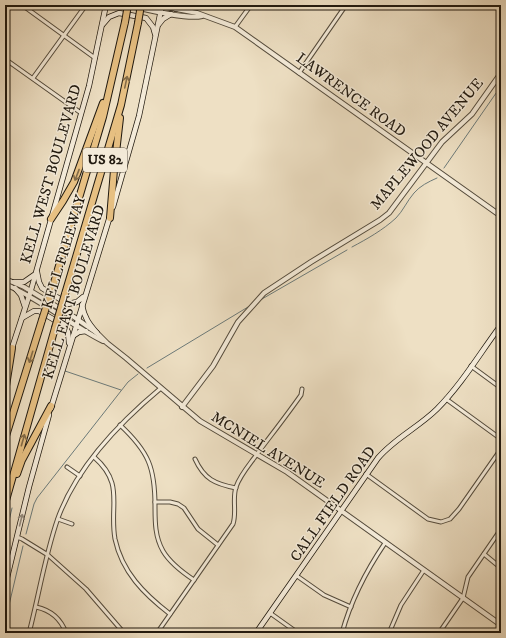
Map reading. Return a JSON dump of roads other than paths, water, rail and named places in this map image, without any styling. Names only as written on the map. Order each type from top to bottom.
[{"type":"highway","name":"KELL FREEWAY","points":[[5,439],[53,286],[103,117],[125,22],[127,5]]},
{"type":"highway","name":"KELL FREEWAY","points":[[5,506],[55,328],[121,105],[141,5]]},
{"type":"highway","points":[[51,219],[64,201],[74,182],[110,86]]},
{"type":"highway","points":[[110,218],[121,105]]},
{"type":"highway","points":[[5,392],[12,348]]},
{"type":"highway","points":[[5,506],[22,460],[51,406]]},
{"type":"main road","points":[[100,5],[104,14]]},
{"type":"main road","name":"KELL WEST BOULEVARD","points":[[5,370],[30,293],[89,86],[106,5]]},
{"type":"main road","name":"KELL EAST BOULEVARD","points":[[5,586],[51,406],[110,218],[139,116],[161,12],[160,5]]},
{"type":"main road","points":[[170,5],[176,9]]},
{"type":"main road","points":[[102,25],[109,17],[119,13],[146,18],[151,22],[156,35]]},
{"type":"main road","points":[[158,25],[163,19],[171,14]]},
{"type":"main road","points":[[36,272],[42,288],[68,304],[77,302],[85,295]]},
{"type":"main road","points":[[14,282],[24,282],[29,280],[36,272]]},
{"type":"main road","points":[[15,288],[24,301],[25,308]]},
{"type":"main road","points":[[82,305],[88,323],[97,333]]},
{"type":"main road","points":[[22,319],[34,311],[39,311],[61,323],[65,326],[68,332],[69,346]]},
{"type":"main road","name":"CALL FIELD ROAD","points":[[256,633],[297,576],[366,474],[394,441],[425,420],[446,400],[471,366],[499,333],[501,326]]},
{"type":"main road","points":[[71,339],[76,333],[86,331]]},
{"type":"street","points":[[5,9],[8,5]]},
{"type":"street","points":[[22,5],[95,58]]},
{"type":"street","points":[[33,78],[86,5]]},
{"type":"street","name":"LAWRENCE ROAD","points":[[127,5],[196,18],[202,16]]},
{"type":"street","name":"LAWRENCE ROAD","points":[[160,5],[197,13],[235,27],[501,216]]},
{"type":"street","points":[[235,27],[251,5]]},
{"type":"street","points":[[299,73],[346,5]]},
{"type":"street","points":[[5,59],[81,113]]},
{"type":"street","name":"MAPLEWOOD AVENUE","points":[[182,407],[213,366],[238,322],[264,294],[389,213],[425,163],[442,142],[472,114],[501,73]]},
{"type":"street","name":"MCNIEL AVENUE","points":[[5,278],[14,282],[76,325],[107,343]]},
{"type":"street","name":"MCNIEL AVENUE","points":[[5,284],[55,304],[78,319],[97,333],[182,407],[206,425],[287,472],[501,626]]},
{"type":"street","points":[[471,366],[501,388]]},
{"type":"street","points":[[29,633],[58,519],[69,494],[94,457],[120,425],[161,388]]},
{"type":"street","points":[[156,633],[234,521],[236,488],[240,479],[301,395],[302,389]]},
{"type":"street","points":[[446,400],[501,439]]},
{"type":"street","points":[[120,425],[138,444],[145,454],[153,475],[155,526],[157,537],[163,550],[170,561],[194,580]]},
{"type":"street","points":[[366,474],[428,519],[441,522],[450,519],[459,510],[501,449]]},
{"type":"street","points":[[94,457],[107,470],[114,489],[114,529],[120,556],[136,583],[151,600],[170,614]]},
{"type":"street","points":[[195,458],[199,469],[208,478],[223,485],[236,488]]},
{"type":"street","points":[[67,467],[80,476]]},
{"type":"street","points":[[155,502],[170,502],[178,504],[188,512],[198,529],[218,545]]},
{"type":"street","points":[[58,519],[72,524]]},
{"type":"street","points":[[439,633],[463,598],[468,577],[501,529]]},
{"type":"street","points":[[17,537],[48,555],[86,589],[124,633]]},
{"type":"street","points":[[342,633],[359,585],[385,543]]},
{"type":"street","points":[[484,554],[501,568]]},
{"type":"street","points":[[389,633],[401,605],[424,570]]},
{"type":"street","points":[[297,576],[328,598],[351,607]]},
{"type":"street","points":[[36,607],[49,612],[58,619],[66,633]]},
{"type":"street","points":[[270,613],[298,633]]},
{"type":"street","points":[[496,633],[501,626]]},
{"type":"waterway","points":[[444,168],[501,86]]},
{"type":"waterway","points":[[352,247],[375,234],[391,222],[416,191],[424,184],[437,178]]},
{"type":"waterway","points":[[262,299],[347,250]]},
{"type":"waterway","points":[[147,368],[248,307]]},
{"type":"waterway","points":[[65,371],[121,390]]},
{"type":"waterway","points":[[26,534],[37,498],[128,382],[138,374]]},
{"type":"waterway","points":[[5,538],[12,508]]},
{"type":"waterway","points":[[5,622],[23,546]]}]
